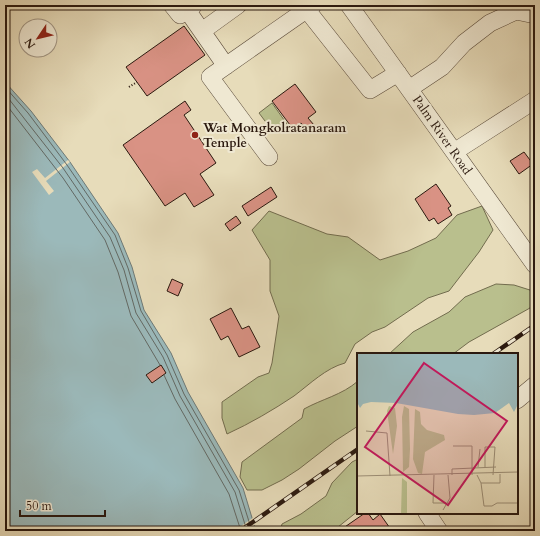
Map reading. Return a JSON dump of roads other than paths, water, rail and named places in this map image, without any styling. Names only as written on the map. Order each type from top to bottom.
[{"type":"street","points":[[202,31],[238,5]]},
{"type":"street","name":"Palm River Road","points":[[349,5],[535,265]]},
{"type":"street","points":[[185,7],[226,66]]},
{"type":"street","points":[[269,157],[210,77],[308,7],[370,90],[398,73]]},
{"type":"street","points":[[409,89],[442,67],[464,43],[490,23],[516,11],[535,15]]},
{"type":"street","points":[[454,152],[535,100]]},
{"type":"street","points":[[518,399],[535,385]]},
{"type":"street","points":[[428,514],[439,531]]},
{"type":"water","points":[[5,82],[31,111],[70,162],[118,233],[132,267],[144,310],[171,353],[188,392],[243,488],[256,531],[5,531]]},
{"type":"railway","points":[[494,353],[535,325]]},
{"type":"railway","points":[[240,531],[357,450]]},
{"type":"place","name":"Wat Mongkolratanaram Temple","points":[[195,135]]}]
